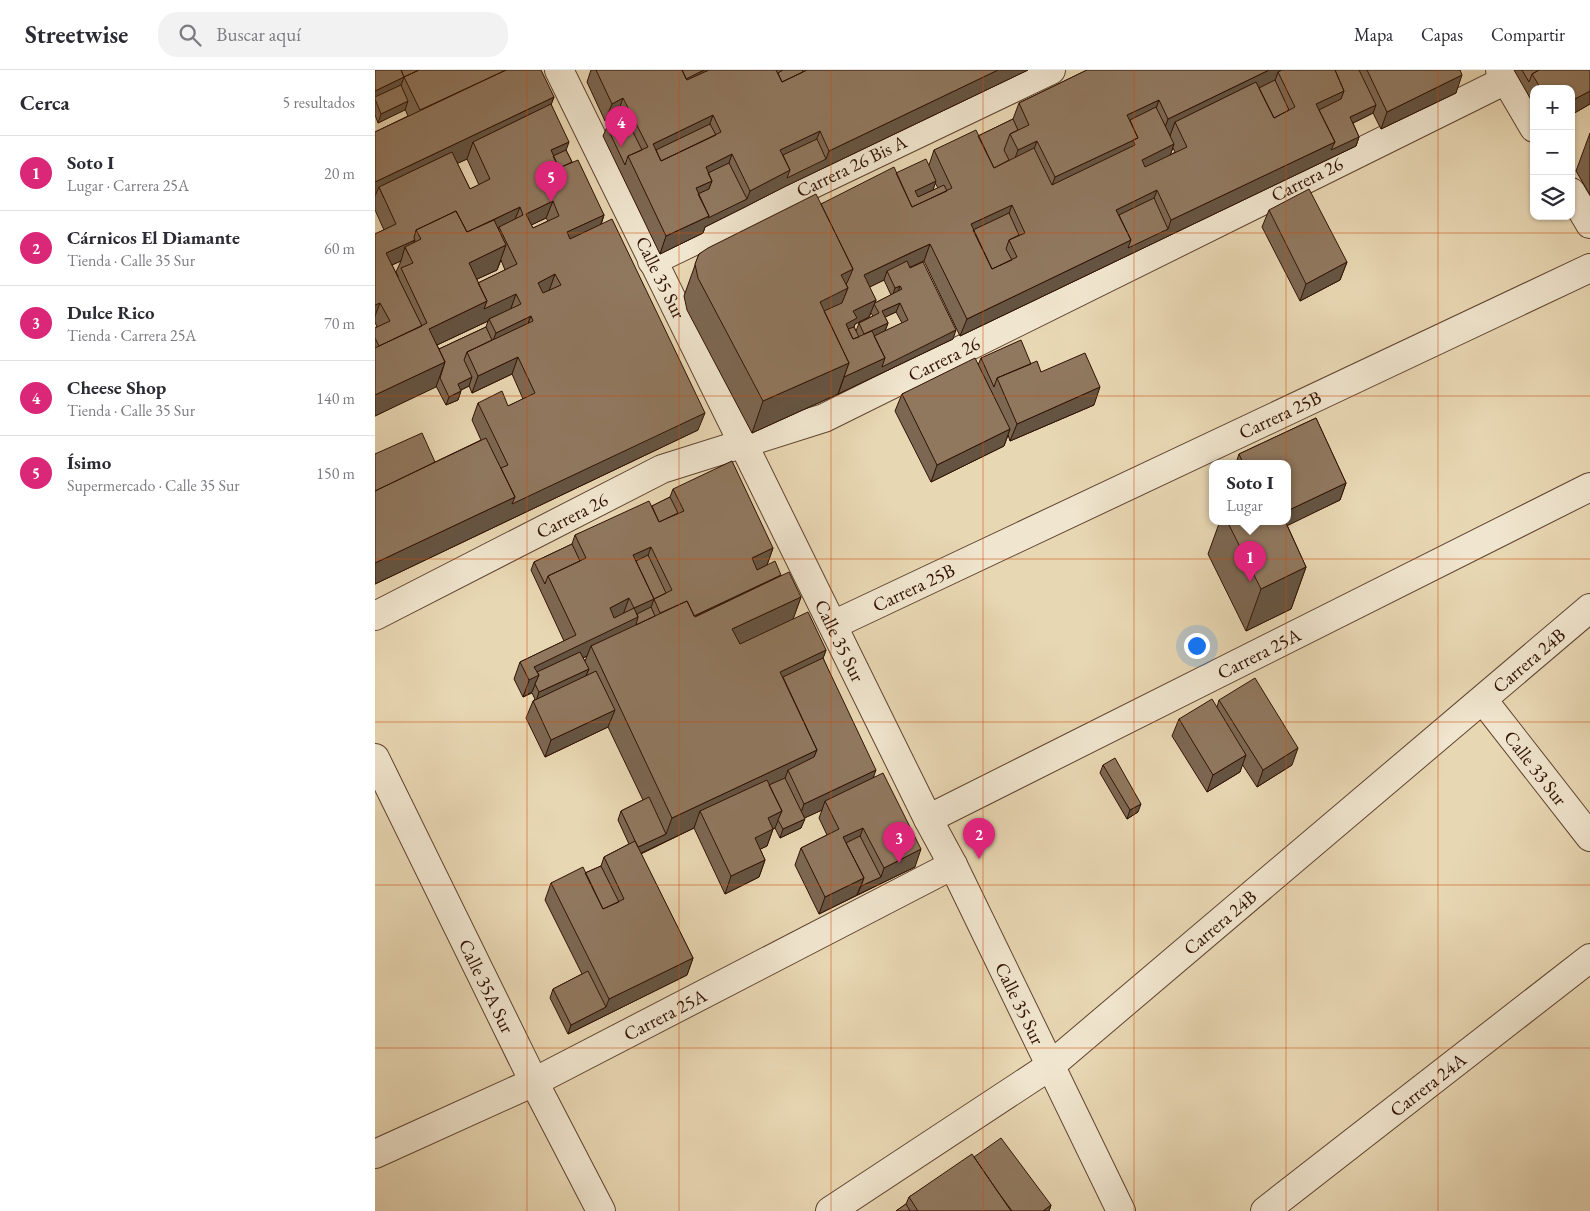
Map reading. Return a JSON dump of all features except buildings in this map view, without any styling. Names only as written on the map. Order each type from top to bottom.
[{"type":"street","name":"Calle 35 Sur","points":[[559,70],[928,819],[953,865],[1121,1211]]},
{"type":"street","name":"Carrera 26 Bis A","points":[[653,261],[1051,70]]},
{"type":"street","points":[[1503,75],[1530,121]]},
{"type":"street","name":"Carrera 26","points":[[375,616],[662,469],[824,418],[1503,75]]},
{"type":"street","points":[[1575,199],[1590,224]]},
{"type":"street","name":"Carrera 25B","points":[[833,625],[1590,268]]},
{"type":"street","name":"Carrera 25A","points":[[928,819],[1590,487]]},
{"type":"street","name":"Carrera 24B","points":[[829,1211],[1050,1066],[1590,608]]},
{"type":"street","name":"Calle 33 Sur","points":[[1483,700],[1590,837]]},
{"type":"street","name":"Calle 35A Sur","points":[[375,758],[534,1082],[601,1211]]},
{"type":"street","name":"Carrera 25A","points":[[375,1154],[534,1082],[953,865]]},
{"type":"street","name":"Carrera 24A","points":[[1265,1211],[1590,958]]},
{"type":"place","name":"Cheese Shop","points":[[621,147]]},
{"type":"place","name":"Ísimo","points":[[551,202]]},
{"type":"place","name":"Soto I","points":[[1250,582]]},
{"type":"place","name":"Cárnicos El Diamante","points":[[979,859]]},
{"type":"place","name":"Dulce Rico","points":[[899,863]]}]
